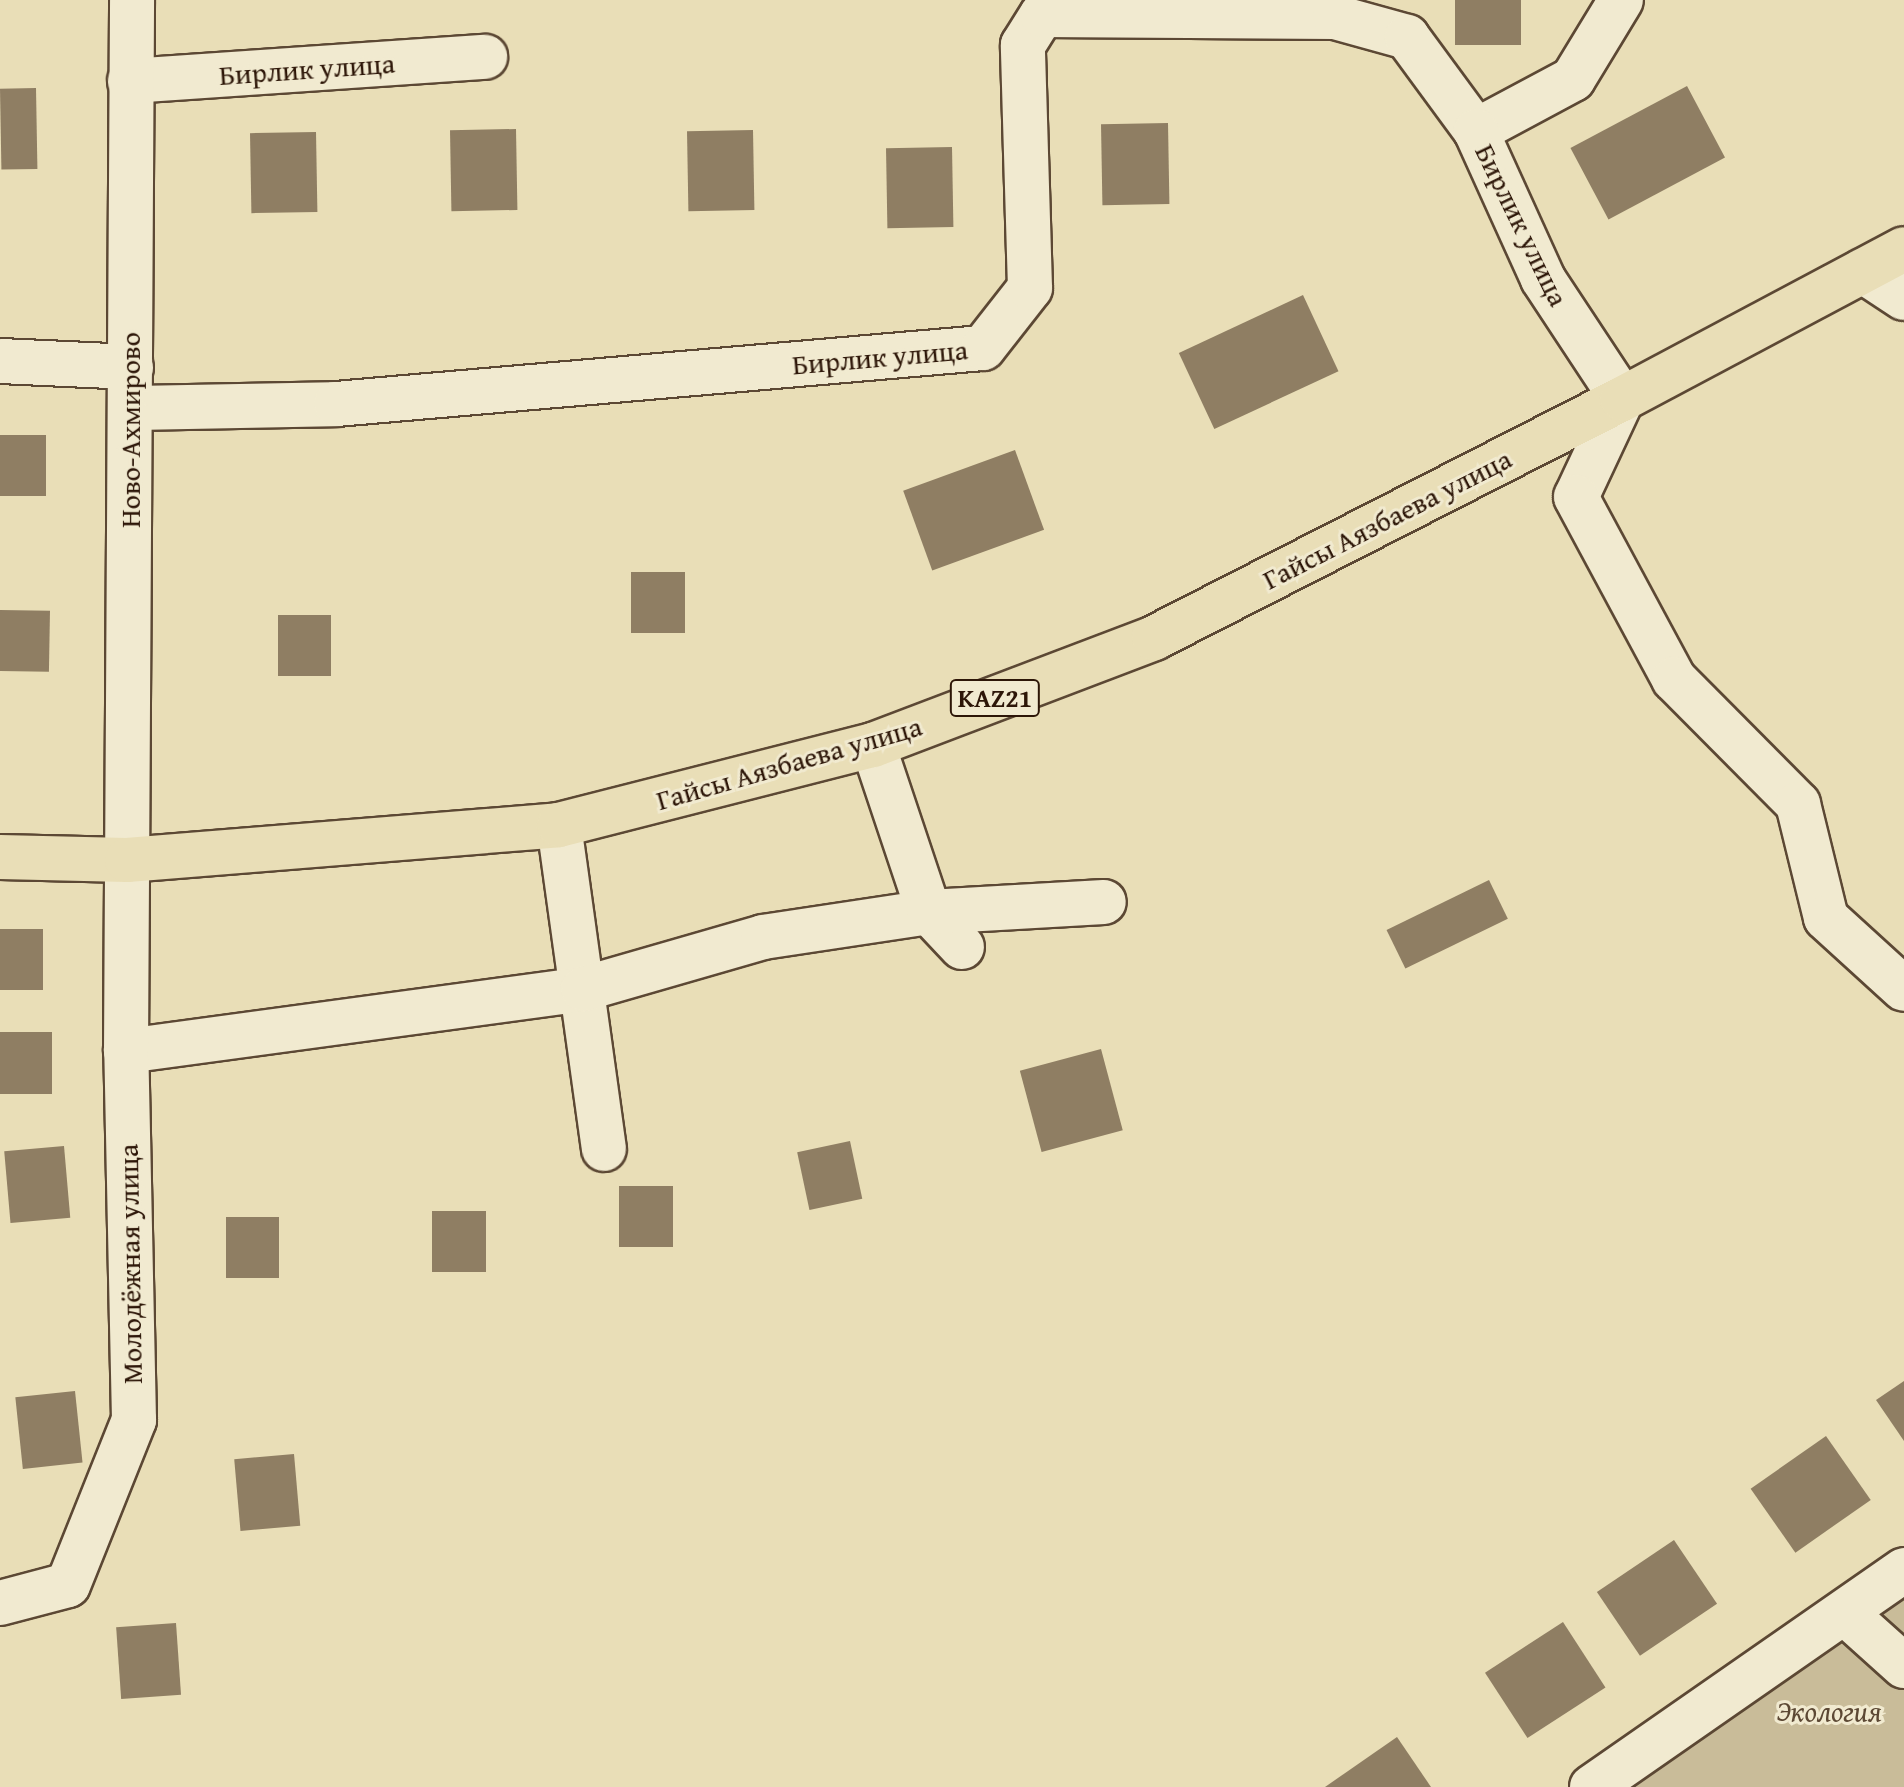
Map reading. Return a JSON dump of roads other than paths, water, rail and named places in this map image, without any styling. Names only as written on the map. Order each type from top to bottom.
[{"type":"highway","name":"Гайсы Аязбаева улица","points":[[0,857],[127,860],[559,825],[873,745],[1154,638],[1622,399],[1904,249]]},
{"type":"street","name":"Ново-Ахмирово","points":[[127,860],[132,0]]},
{"type":"street","name":"Бирлик улица","points":[[1476,131],[1573,79],[1621,0]]},
{"type":"street","name":"Бирлик улица","points":[[131,388],[336,404],[983,348],[1030,288],[1023,45],[1042,15],[1335,17],[1407,37],[1476,131],[1543,279],[1622,399]]},
{"type":"street","name":"Бирлик улица","points":[[130,81],[485,57]]},
{"type":"street","points":[[1863,271],[1904,298]]},
{"type":"street","points":[[0,361],[131,388]]},
{"type":"street","points":[[1622,399],[1576,497],[1674,679],[1798,804],[1826,918],[1904,989]]},
{"type":"street","points":[[873,745],[929,912],[962,947]]},
{"type":"street","points":[[559,825],[604,1149]]},
{"type":"street","name":"Молодёжная улица","points":[[0,1603],[68,1585],[134,1420],[126,1051],[127,860]]},
{"type":"street","points":[[126,1051],[583,989],[763,937],[929,912],[1104,902]]},
{"type":"street","points":[[1592,1787],[1846,1614],[1904,1570]]},
{"type":"street","points":[[1846,1614],[1904,1666]]},
{"type":"park label","name":"Экология","points":[[1829,1711]]}]
